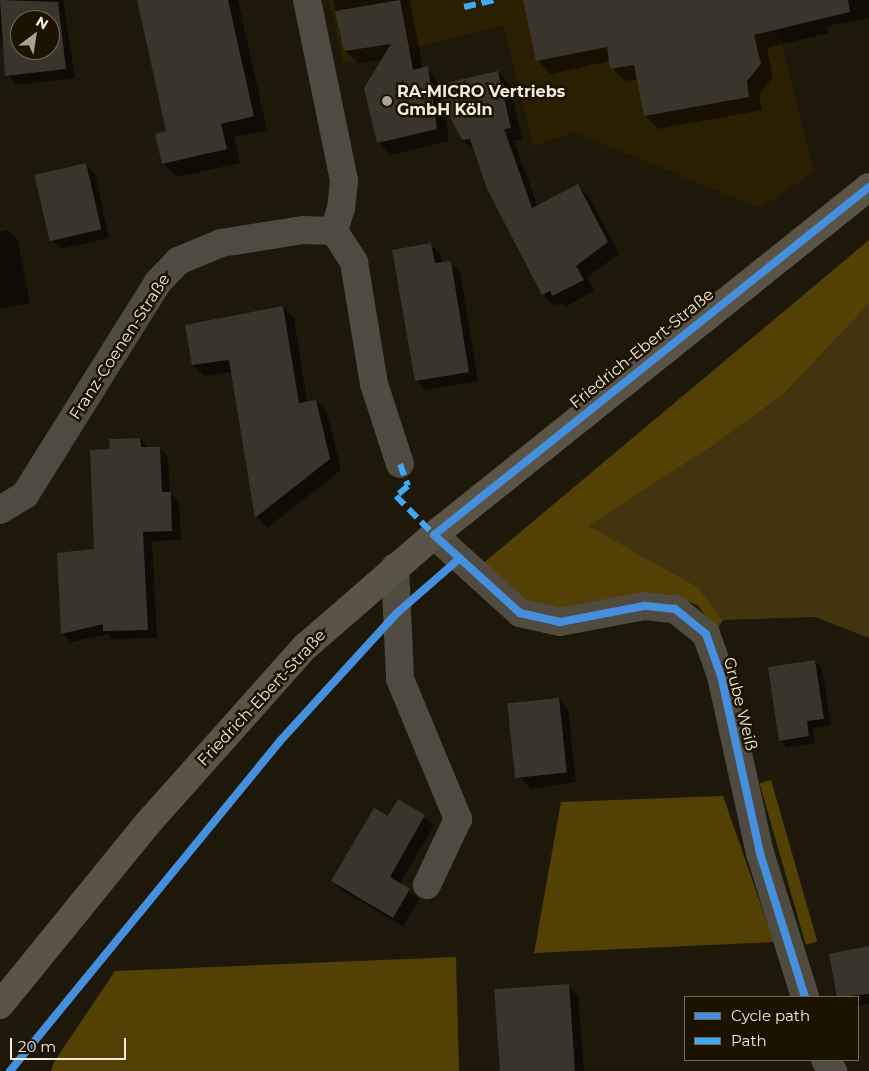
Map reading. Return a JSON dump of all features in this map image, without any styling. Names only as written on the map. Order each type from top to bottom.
[{"type":"main road","name":"Friedrich-Ebert-Straße","points":[[0,1005],[148,823],[305,647],[434,535],[869,187]]},
{"type":"street","points":[[307,0],[344,181],[342,208],[334,231],[354,262],[374,384],[400,464]]},
{"type":"street","name":"Franz-Coenen-Straße","points":[[0,510],[25,495],[158,282],[178,261],[221,243],[303,230],[334,231]]},
{"type":"street","name":"Grube Weiß","points":[[434,535],[520,613],[560,622],[644,606],[667,608],[675,609],[706,634],[721,676],[760,853],[805,996]]},
{"type":"street","points":[[395,567],[400,679],[458,819],[427,885]]},
{"type":"street","points":[[825,1061],[833,1071]]},
{"type":"shaded area","points":[[329,0],[771,0],[814,172],[760,208],[574,132],[533,146],[504,26],[343,64]]},
{"type":"shaded area","points":[[869,240],[869,304],[783,395],[714,445],[588,526],[698,587],[723,620],[717,629],[697,605],[669,594],[637,596],[580,611],[524,607],[481,565]]},
{"type":"shaded area","points":[[869,304],[869,638],[815,617],[723,620],[698,587],[587,526],[714,445],[783,395]]},
{"type":"shaded area","points":[[771,780],[817,941],[806,945],[759,783]]},
{"type":"shaded area","points":[[723,796],[774,942],[534,953],[561,802]]},
{"type":"shaded area","points":[[456,957],[459,1071],[51,1071],[54,1062],[115,971]]},
{"type":"building","points":[[0,0],[58,2],[59,10],[10,10],[10,60],[60,60],[60,19],[66,69],[5,76]]},
{"type":"building","points":[[137,0],[228,0],[254,116],[221,124],[227,149],[162,164],[155,134],[166,131]]},
{"type":"building","points":[[400,0],[413,70],[428,66],[437,129],[377,143],[364,88],[391,44],[344,51],[335,11]]},
{"type":"building","points":[[523,0],[848,0],[850,12],[754,35],[761,64],[747,81],[749,97],[644,116],[634,65],[610,69],[607,47],[536,61]]},
{"type":"building","points":[[498,71],[511,128],[504,129],[532,208],[578,184],[608,242],[576,266],[584,280],[552,296],[550,291],[542,295],[487,189],[470,139],[462,140],[434,86]]},
{"type":"building","points":[[86,163],[101,229],[50,241],[34,175]]},
{"type":"building","points":[[431,243],[435,263],[451,261],[469,372],[415,381],[392,250]]},
{"type":"building","points":[[283,306],[299,403],[316,400],[330,459],[255,518],[229,360],[192,365],[185,325]]},
{"type":"building","points":[[140,438],[141,447],[160,447],[162,492],[171,492],[172,531],[143,532],[148,630],[103,631],[103,624],[61,634],[57,553],[94,549],[90,450],[110,449],[109,439]]},
{"type":"building","points":[[815,660],[824,719],[807,721],[809,736],[779,741],[768,667]]},
{"type":"building","points":[[559,698],[567,773],[515,778],[507,703]]},
{"type":"building","points":[[398,799],[425,815],[390,877],[410,889],[393,918],[331,881],[374,808],[388,816]]},
{"type":"building","points":[[869,946],[869,994],[837,996],[829,954]]},
{"type":"building","points":[[569,984],[575,1071],[500,1071],[494,989]]},
{"type":"marked path","points":[[464,7],[494,0]]},
{"type":"marked path","points":[[400,464],[408,486],[396,496],[434,535]]},
{"type":"cycle path","points":[[805,996],[760,853],[721,676],[706,634],[675,609],[644,606],[560,622],[520,613],[434,535],[869,187]]},
{"type":"cycle path","points":[[10,1071],[280,741],[397,613],[459,559]]},
{"type":"place","name":"RA-MICRO Vertriebs GmbH Köln","points":[[387,101]]}]
